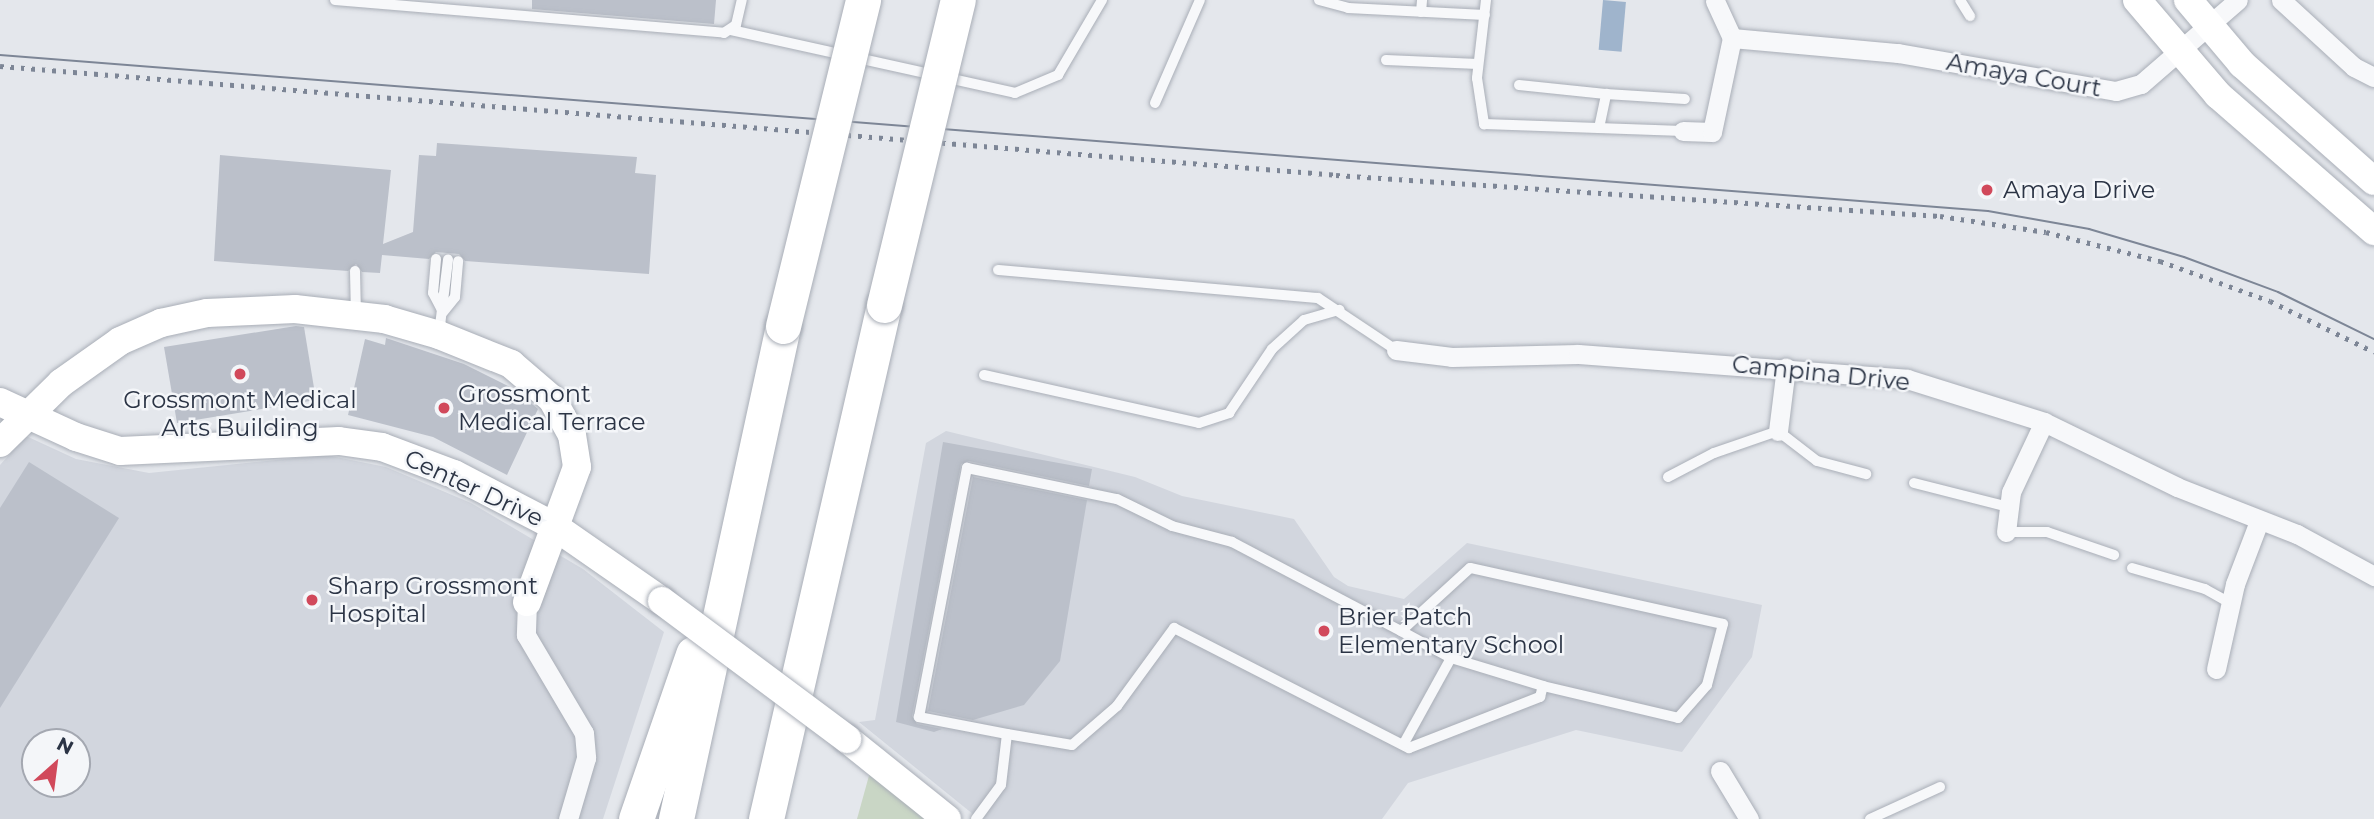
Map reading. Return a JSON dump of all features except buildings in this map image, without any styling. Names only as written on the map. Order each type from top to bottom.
[{"type":"highway","points":[[676,819],[783,326],[863,0]]},
{"type":"highway","points":[[766,819],[957,0]]},
{"type":"highway","points":[[636,819],[742,512]]},
{"type":"street","points":[[2137,0],[2218,95],[2374,232]]},
{"type":"street","points":[[2188,0],[2242,64],[2374,181]]},
{"type":"street","name":"Amaya Court","points":[[1732,38],[1898,52],[2116,91],[2141,84],[2178,48],[2210,26],[2238,0]]},
{"type":"street","points":[[2281,0],[2354,67],[2374,77]]},
{"type":"street","points":[[1683,131],[1712,132],[1732,38],[1715,1]]},
{"type":"street","points":[[0,443],[26,414],[120,341],[161,323],[207,313],[295,309],[441,324],[510,364],[552,398],[572,435],[577,467],[527,602],[526,635],[584,733],[586,758],[568,819]]},
{"type":"street","name":"Campina Drive","points":[[1396,350],[1452,357],[1578,354],[1786,367],[1907,379],[1956,391],[2044,422],[2259,521],[2332,551],[2374,576]]},
{"type":"street","points":[[1778,431],[1786,367]]},
{"type":"street","name":"Center Drive","points":[[0,402],[120,451],[339,441],[382,447],[454,474],[554,526],[662,601],[847,739],[947,819]]},
{"type":"street","points":[[2006,532],[2011,492],[2044,422]]},
{"type":"street","points":[[2216,669],[2230,603],[2259,521]]},
{"type":"street","points":[[1720,771],[1749,819]]},
{"type":"lane","points":[[335,0],[730,30],[1015,93],[1058,75],[1102,0]]},
{"type":"lane","points":[[730,30],[739,20],[742,0]]},
{"type":"lane","points":[[1155,103],[1200,0]]},
{"type":"lane","points":[[1319,0],[1348,8],[1485,15]]},
{"type":"lane","points":[[1421,12],[1422,0]]},
{"type":"lane","points":[[1486,0],[1478,64],[1484,124],[1683,131]]},
{"type":"lane","points":[[1959,0],[1970,16]]},
{"type":"lane","points":[[1386,60],[1478,64]]},
{"type":"lane","points":[[1519,85],[1685,99]]},
{"type":"lane","points":[[1599,128],[1606,94]]},
{"type":"lane","points":[[436,259],[433,293],[441,324]]},
{"type":"lane","points":[[441,324],[455,297],[453,260]]},
{"type":"lane","points":[[998,270],[1318,298],[1340,310],[1396,350]]},
{"type":"lane","points":[[355,271],[356,316]]},
{"type":"lane","points":[[984,375],[1199,423],[1229,413],[1272,349],[1304,320],[1340,310]]},
{"type":"lane","points":[[1668,477],[1714,453],[1778,431],[1817,461],[1867,474]]},
{"type":"lane","points":[[1401,631],[1471,568],[1723,624],[1707,685],[1678,718],[1543,686],[1451,658],[1232,542],[1172,526],[1117,499],[967,468],[919,717],[1072,746],[1116,706],[1174,628],[1409,748],[1540,697],[1543,686]]},
{"type":"lane","points":[[1914,483],[2009,507]]},
{"type":"lane","points":[[2006,532],[2047,532],[2114,555]]},
{"type":"lane","points":[[2132,568],[2205,589],[2230,603]]},
{"type":"lane","points":[[1404,746],[1451,658]]},
{"type":"lane","points":[[976,819],[1001,785],[1007,734]]},
{"type":"lane","points":[[1870,819],[1940,787]]},
{"type":"shaded area","name":"Brier Patch Elementary School","points":[[946,431],[1135,477],[1182,496],[1294,519],[1334,577],[1348,586],[1404,599],[1467,543],[1762,605],[1752,657],[1682,752],[1576,730],[1408,783],[1382,819],[979,819],[859,722],[875,720],[926,443]]},
{"type":"shaded area","name":"Sharp Grossmont Hospital","points":[[26,436],[76,459],[149,473],[326,455],[386,467],[471,503],[583,569],[664,632],[603,819],[0,819],[0,465]]},
{"type":"green space","points":[[870,772],[925,819],[857,819]]},
{"type":"water","points":[[1603,0],[1626,2],[1622,52],[1599,50]]},
{"type":"tram line","points":[[0,55],[1988,211],[2089,229],[2184,257],[2278,292],[2374,339]]},
{"type":"railway","points":[[0,66],[1336,175],[1940,216],[2046,232],[2160,261],[2270,301],[2374,352]]},
{"type":"place","name":"Amaya Drive","points":[[1987,190]]},
{"type":"place","name":"Grossmont Medical Arts Building","points":[[240,374]]},
{"type":"place","name":"Grossmont Medical Terrace","points":[[444,408]]},
{"type":"place","name":"Sharp Grossmont Hospital","points":[[312,600]]},
{"type":"place","name":"Brier Patch Elementary School","points":[[1324,631]]}]
